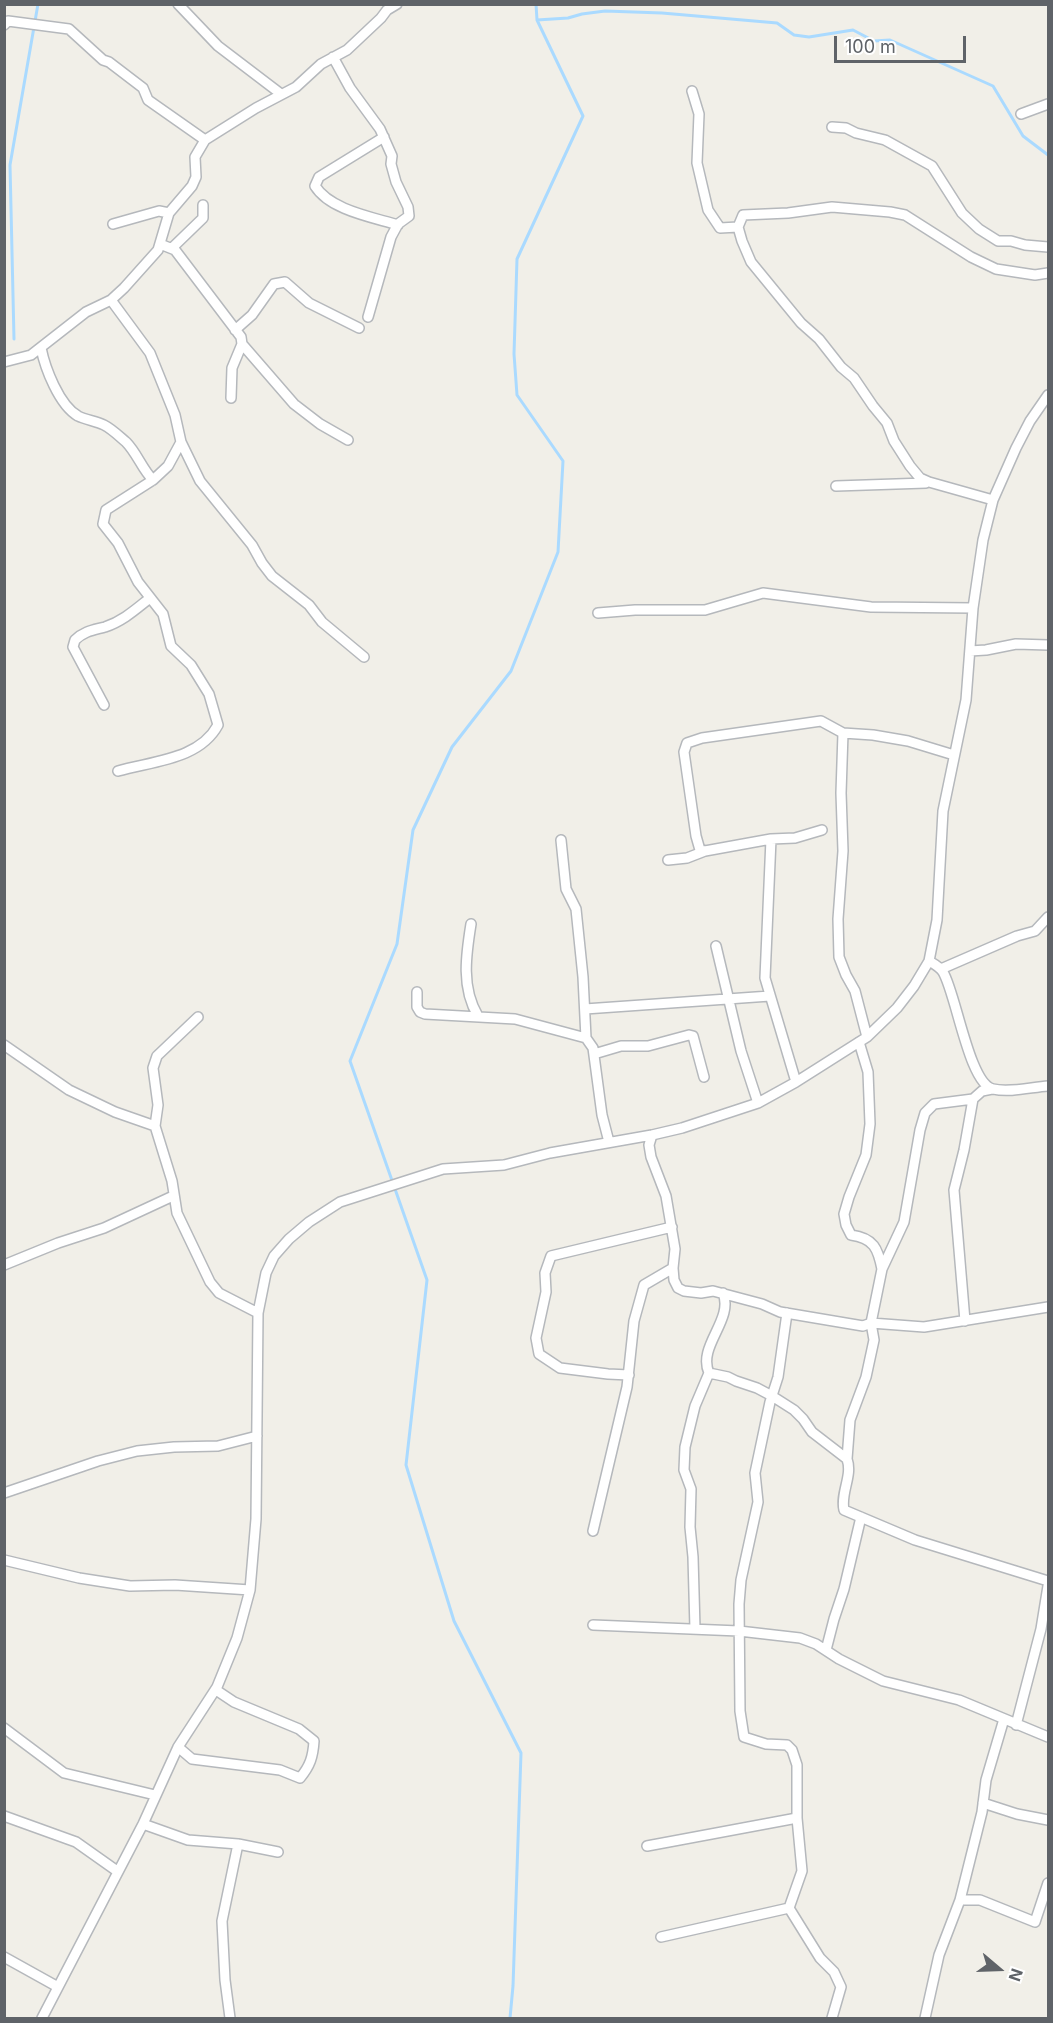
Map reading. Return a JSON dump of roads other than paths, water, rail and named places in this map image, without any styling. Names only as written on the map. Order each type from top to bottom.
[{"type":"street","points":[[178,4],[218,46],[281,94]]},
{"type":"street","points":[[4,362],[31,355],[86,312],[111,300],[150,258],[160,244],[169,213],[192,186],[196,177],[195,157],[205,140],[256,108],[296,87],[321,64],[347,50],[381,18],[386,7],[397,4]]},
{"type":"street","points":[[4,25],[8,21],[69,29],[103,60],[109,62],[143,88],[148,100],[205,140]]},
{"type":"street","points":[[333,57],[350,88],[366,107],[384,137],[392,156],[391,164],[396,182],[408,207],[409,216],[398,225],[391,237],[368,317]]},
{"type":"street","points":[[692,91],[699,114],[697,163],[708,210],[720,228],[738,227]]},
{"type":"street","points":[[1021,114],[1048,104]]},
{"type":"street","points":[[832,127],[846,128],[855,133],[885,140],[932,166],[962,213],[998,242],[1011,241],[1048,247]]},
{"type":"street","points":[[384,137],[319,177],[315,186],[319,193],[328,200],[354,212],[398,225]]},
{"type":"street","points":[[172,248],[202,218],[203,205]]},
{"type":"street","points":[[993,500],[920,478],[894,441],[887,423],[854,378],[841,367],[819,339],[801,323],[751,262],[738,227],[743,215],[788,213],[832,207],[890,212],[905,215],[971,257],[996,269],[1035,275],[1048,273]]},
{"type":"street","points":[[113,224],[159,211],[169,213]]},
{"type":"street","points":[[160,244],[172,248],[241,337],[242,344],[232,368],[231,398]]},
{"type":"street","points":[[235,330],[252,315],[274,284],[285,282],[309,303],[359,328]]},
{"type":"street","points":[[111,300],[150,353],[176,415],[181,442],[200,482],[252,545],[272,576],[309,605],[322,622],[364,657]]},
{"type":"street","points":[[242,344],[294,404],[320,424],[348,440]]},
{"type":"street","points":[[41,348],[43,359],[55,387],[68,408],[78,416],[106,426],[120,437],[128,444],[153,480]]},
{"type":"street","points":[[42,2019],[143,1824],[178,1747],[216,1690],[237,1638],[250,1590],[256,1519],[258,1313],[266,1273],[274,1256],[309,1222],[340,1202],[443,1169],[504,1165],[550,1153],[652,1135],[711,1120],[758,1103],[796,1082],[863,1039],[897,1008],[929,961],[937,920],[943,811],[966,700],[973,608],[983,540],[993,500],[1016,448],[1048,394]]},
{"type":"street","points":[[118,771],[179,756],[212,736],[218,725],[209,694],[191,665],[171,645],[162,614],[138,582],[118,543],[103,524],[106,510],[153,480],[168,466],[181,442]]},
{"type":"street","points":[[836,486],[929,482]]},
{"type":"street","points":[[598,613],[635,610],[705,610],[763,593],[871,607],[973,608]]},
{"type":"street","points":[[104,705],[73,647],[75,640],[89,630],[106,627],[127,616],[150,598]]},
{"type":"street","points":[[970,651],[1016,644],[1048,645]]},
{"type":"street","points":[[705,851],[700,850],[696,836],[684,752],[687,743],[702,738],[820,721],[843,733],[908,741],[954,755]]},
{"type":"street","points":[[843,733],[841,793],[843,851],[837,919],[839,957],[855,991],[868,1072],[870,1124],[866,1155],[844,1214],[851,1235],[864,1236],[878,1250],[882,1269]]},
{"type":"street","points":[[668,860],[687,858],[705,851],[771,839],[795,838],[822,830]]},
{"type":"street","points":[[771,839],[765,978],[796,1082]]},
{"type":"street","points":[[561,840],[566,889],[576,909],[586,1038],[593,1048],[602,1115],[609,1142]]},
{"type":"street","points":[[941,969],[1017,936],[1035,931],[1048,917]]},
{"type":"street","points":[[471,924],[466,957],[468,996],[478,1016]]},
{"type":"street","points":[[716,946],[741,1051],[758,1103]]},
{"type":"street","points":[[929,961],[941,969],[949,985],[963,1038],[983,1083],[992,1089]]},
{"type":"street","points":[[417,992],[417,1007],[420,1012],[515,1019],[586,1038]]},
{"type":"street","points":[[585,1009],[770,996]]},
{"type":"street","points":[[198,1017],[157,1056],[153,1068],[158,1105],[156,1126],[172,1181],[177,1213],[210,1282],[219,1293],[258,1313]]},
{"type":"street","points":[[594,1054],[621,1046],[648,1046],[689,1035],[693,1036],[704,1077]]},
{"type":"street","points":[[4,1045],[69,1090],[115,1112],[156,1126]]},
{"type":"street","points":[[1048,1086],[982,1091],[973,1099],[933,1104],[925,1113],[904,1222],[882,1269],[871,1323],[874,1340],[866,1377],[850,1420],[847,1459],[849,1471],[843,1508],[847,1512],[915,1540],[1048,1581]]},
{"type":"street","points":[[965,1321],[954,1190],[973,1099]]},
{"type":"street","points":[[652,1135],[649,1145],[651,1157],[666,1196],[672,1227],[675,1249],[674,1280],[678,1288],[684,1291],[701,1293],[713,1291],[787,1313],[863,1326],[871,1323],[924,1327],[1048,1307]]},
{"type":"street","points":[[4,1264],[104,1228],[173,1196]]},
{"type":"street","points":[[629,1375],[560,1368],[539,1354],[536,1338],[546,1292],[545,1273],[551,1256],[585,1246],[672,1227]]},
{"type":"street","points":[[593,1531],[627,1387],[634,1321],[644,1285],[673,1268]]},
{"type":"street","points":[[695,1629],[690,1527],[691,1488],[684,1470],[685,1447],[695,1406],[709,1373],[706,1367],[709,1349],[726,1306],[723,1293]]},
{"type":"street","points":[[787,1313],[778,1377],[755,1473],[758,1502],[741,1580],[739,1631],[742,1735],[746,1739],[766,1744],[787,1745],[792,1750],[797,1765],[797,1818],[802,1871],[789,1908]]},
{"type":"street","points":[[709,1373],[728,1377],[772,1396],[794,1410],[812,1432],[847,1459]]},
{"type":"street","points":[[4,1493],[98,1461],[137,1451],[218,1446],[257,1436]]},
{"type":"street","points":[[826,1650],[861,1517]]},
{"type":"street","points":[[4,1560],[79,1578],[130,1586],[175,1585],[250,1590]]},
{"type":"street","points":[[1017,1725],[1041,1629],[1048,1586]]},
{"type":"street","points":[[593,1625],[739,1631],[800,1638],[883,1681],[959,1700],[1048,1737]]},
{"type":"street","points":[[178,1747],[192,1759],[280,1770],[300,1778],[308,1769],[313,1756],[314,1741],[299,1729],[234,1702],[216,1690]]},
{"type":"street","points":[[925,2019],[939,1955],[960,1900],[983,1803],[986,1780],[1004,1719]]},
{"type":"street","points":[[4,1728],[64,1773],[155,1795]]},
{"type":"street","points":[[983,1803],[1017,1814],[1048,1820]]},
{"type":"street","points":[[4,1816],[76,1842],[117,1871]]},
{"type":"street","points":[[647,1846],[797,1818]]},
{"type":"street","points":[[143,1824],[188,1840],[238,1844],[278,1852]]},
{"type":"street","points":[[230,2019],[222,1921],[238,1844]]},
{"type":"street","points":[[960,1900],[980,1900],[1035,1922],[1048,1883]]},
{"type":"street","points":[[661,1937],[789,1908]]},
{"type":"street","points":[[789,1908],[820,1958],[834,1972],[841,1987],[832,2019]]},
{"type":"street","points":[[4,1957],[58,1987]]},
{"type":"waterway","points":[[14,339],[10,165],[38,4]]},
{"type":"waterway","points":[[510,2018],[521,1753],[454,1621],[406,1465],[427,1280],[350,1061],[397,944],[413,830],[452,747],[511,671],[558,552],[563,461],[517,395],[514,354],[517,259],[583,116],[537,20],[536,4]]},
{"type":"waterway","points":[[537,20],[568,18],[605,11],[662,13],[777,23],[794,35],[809,37],[853,30],[874,41],[890,40],[993,86],[1023,136],[1048,155]]}]
